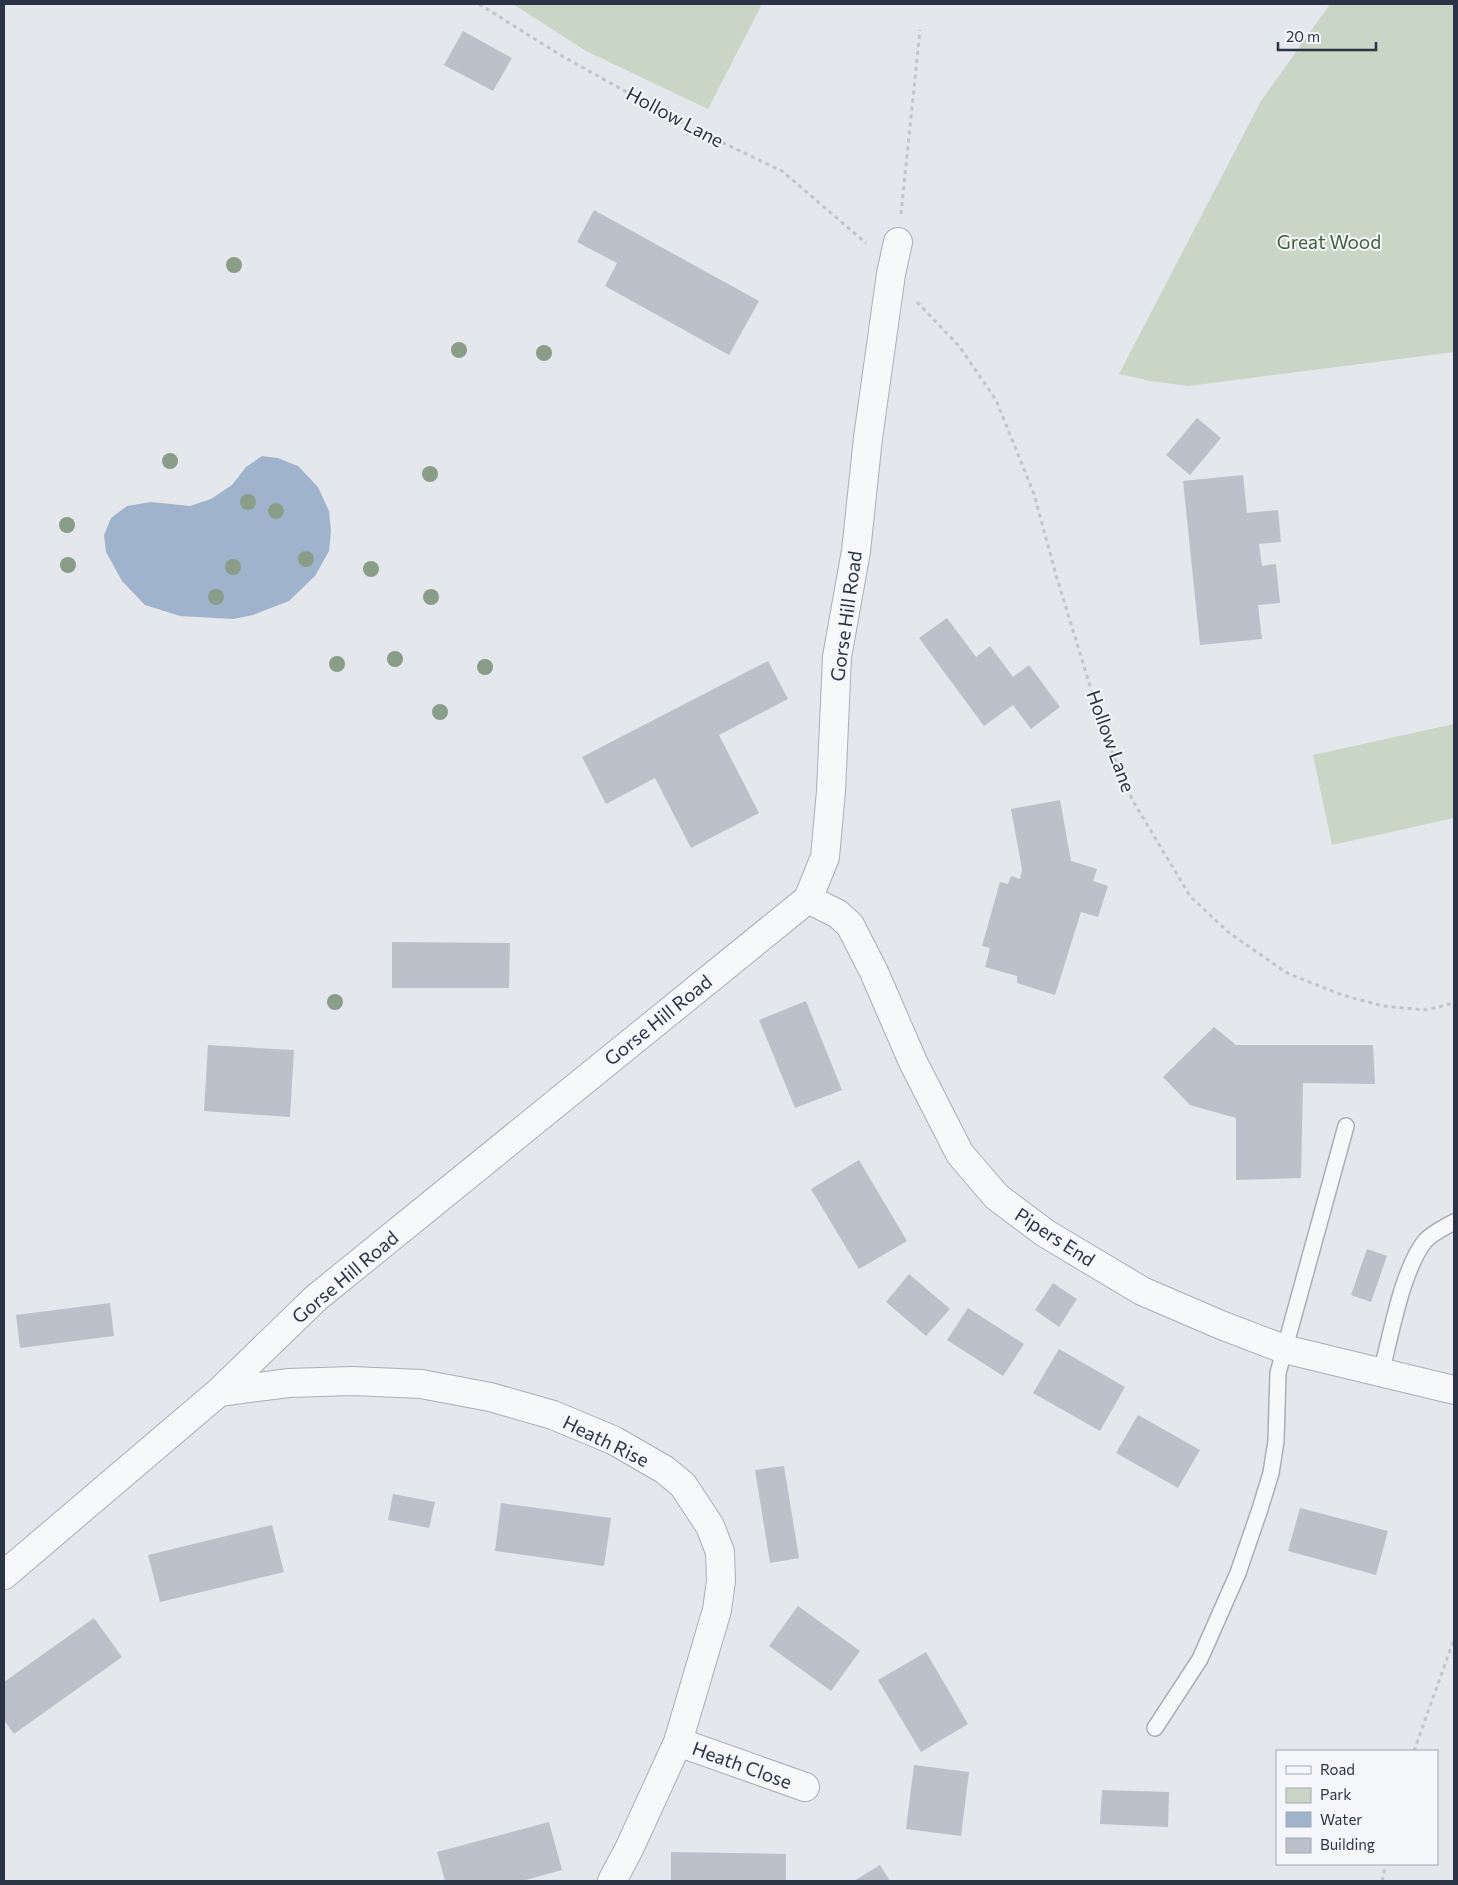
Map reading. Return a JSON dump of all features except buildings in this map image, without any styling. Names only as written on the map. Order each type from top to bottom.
[{"type":"street","name":"Gorse Hill Road","points":[[4,1575],[219,1392],[316,1298],[808,899],[825,857],[831,791],[837,657],[856,551],[868,438],[891,274],[898,242]]},
{"type":"street","name":"Pipers End","points":[[808,899],[838,914],[850,925],[874,972],[913,1062],[960,1154],[997,1197],[1045,1233],[1142,1291],[1221,1325],[1284,1349],[1454,1390]]},
{"type":"street","name":"Heath Rise","points":[[219,1392],[298,1383],[352,1381],[421,1384],[490,1397],[553,1415],[615,1441],[665,1470],[683,1484],[710,1526],[720,1552],[721,1581],[717,1610],[678,1742],[629,1849],[612,1881]]},
{"type":"street","name":"Heath Close","points":[[678,1742],[805,1787]]},
{"type":"lane","points":[[1154,1728],[1200,1659],[1238,1573],[1251,1536],[1271,1473],[1276,1441],[1278,1372],[1346,1126]]},
{"type":"lane","points":[[1381,1372],[1412,1263],[1426,1240],[1454,1222]]},
{"type":"path","name":"Hollow Lane","points":[[479,4],[562,56],[678,121],[782,171],[863,240]]},
{"type":"path","points":[[898,242],[920,30]]},
{"type":"path","name":"Hollow Lane","points":[[926,312],[959,346],[996,400],[1034,494],[1056,575],[1106,738],[1132,801],[1190,896],[1228,932],[1287,973],[1342,995],[1383,1006],[1426,1010],[1454,1002]]},
{"type":"path","points":[[1414,1750],[1454,1639]]},
{"type":"path","points":[[1382,1881],[1386,1865]]},
{"type":"green space","points":[[513,4],[762,4],[708,109],[586,51]]},
{"type":"green space","name":"Great Wood","points":[[1330,4],[1454,4],[1454,352],[1188,386],[1119,374],[1261,101]]},
{"type":"green space","points":[[1454,724],[1454,818],[1332,845],[1313,755]]},
{"type":"water","points":[[262,456],[278,458],[298,466],[318,487],[329,511],[331,531],[329,551],[315,576],[289,601],[253,615],[233,619],[180,616],[145,605],[122,581],[106,552],[104,535],[111,518],[127,506],[151,502],[190,506],[211,499],[232,485],[246,467]]}]
